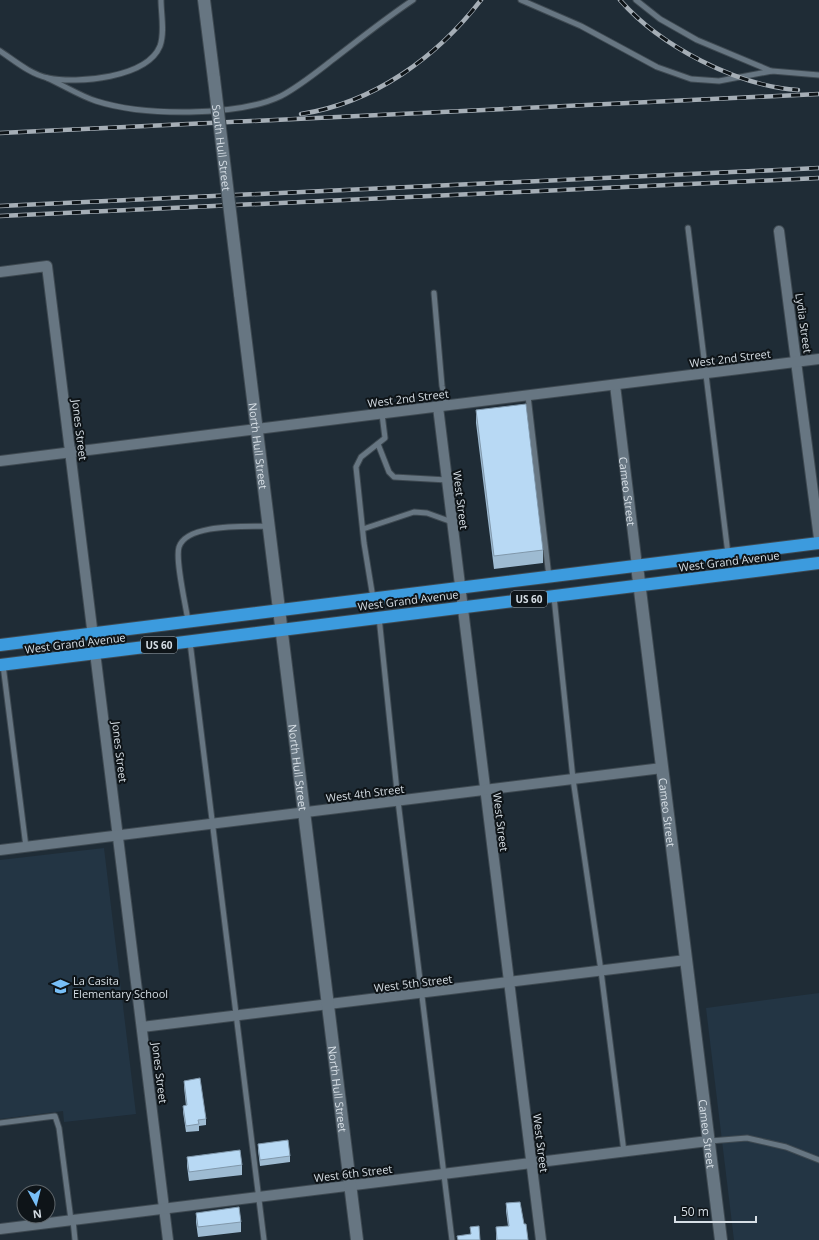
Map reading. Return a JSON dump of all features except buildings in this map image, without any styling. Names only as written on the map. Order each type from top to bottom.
[{"type":"highway","name":"West Grand Avenue","points":[[0,642],[93,633],[279,611],[819,543]]},
{"type":"highway","name":"West Grand Avenue","points":[[2,665],[819,563]]},
{"type":"main road","name":"South Hull Street","points":[[204,0],[240,294]]},
{"type":"main road","name":"North Hull Street","points":[[240,294],[358,1240]]},
{"type":"main road","name":"Cameo Street","points":[[637,566],[721,1240]]},
{"type":"street","name":"Lydia Street","points":[[779,231],[819,538]]},
{"type":"street","name":"Jones Street","points":[[0,272],[47,266],[168,1240]]},
{"type":"street","name":"West 2nd Street","points":[[0,461],[819,360]]},
{"type":"street","name":"Cameo Street","points":[[615,385],[637,566]]},
{"type":"street","name":"West Street","points":[[442,406],[447,480],[462,607],[541,1240]]},
{"type":"street","name":"West 4th Street","points":[[0,850],[662,768]]},
{"type":"street","name":"West 5th Street","points":[[142,1027],[421,994],[686,960]]},
{"type":"street","name":"West 6th Street","points":[[0,1229],[708,1141]]},
{"type":"lane","points":[[47,78],[72,80],[103,77],[140,66],[152,57],[160,46],[162,30],[161,0]]},
{"type":"lane","points":[[0,51],[29,71],[96,101],[137,109],[187,111],[239,109],[262,104],[282,95],[319,71],[413,0]]},
{"type":"lane","points":[[521,0],[581,26],[657,67],[691,79],[719,81],[772,71],[819,75]]},
{"type":"lane","points":[[636,0],[660,19],[697,40],[772,71]]},
{"type":"lane","points":[[688,228],[728,554]]},
{"type":"lane","points":[[434,293],[442,386],[442,406]]},
{"type":"lane","points":[[528,396],[549,577]]},
{"type":"lane","points":[[374,599],[363,529],[356,467],[361,457],[385,438],[382,414]]},
{"type":"lane","points":[[378,444],[389,472],[394,477],[447,480]]},
{"type":"lane","points":[[363,529],[414,512],[427,513],[452,522]]},
{"type":"lane","points":[[188,622],[179,559],[179,548],[184,538],[197,531],[269,526]]},
{"type":"lane","points":[[554,596],[573,779],[601,971],[624,1152]]},
{"type":"lane","points":[[379,617],[398,801],[452,1240]]},
{"type":"lane","points":[[190,641],[211,824],[264,1240]]},
{"type":"lane","points":[[2,665],[26,847]]},
{"type":"lane","points":[[0,1123],[55,1116],[60,1128],[75,1240]]},
{"type":"lane","points":[[708,1141],[747,1138],[786,1147],[819,1160]]},
{"type":"shaded area","name":"La Casita Elementary School","points":[[104,848],[136,1114],[64,1122],[63,1111],[0,1119],[0,860]]},
{"type":"shaded area","points":[[819,993],[819,1240],[734,1240],[706,1008]]},
{"type":"railway","points":[[301,114],[354,100],[402,74],[445,40],[464,21],[481,0]]},
{"type":"railway","points":[[620,0],[656,33],[701,61],[750,81],[774,87],[798,90]]},
{"type":"railway","points":[[0,133],[819,94]]},
{"type":"railway","points":[[0,206],[819,168]]},
{"type":"railway","points":[[0,216],[819,178]]},
{"type":"place","name":"La Casita Elementary School","points":[[60,986]]}]
